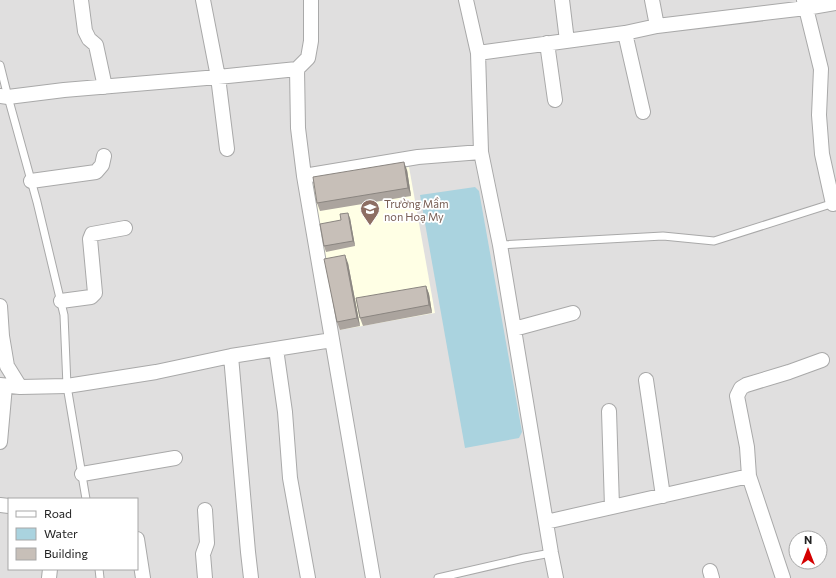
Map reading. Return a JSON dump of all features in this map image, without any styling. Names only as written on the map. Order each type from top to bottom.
[{"type":"street","points":[[81,0],[85,31],[96,45],[105,86]]},
{"type":"street","points":[[203,0],[218,77],[228,149]]},
{"type":"street","points":[[4,96],[296,69],[308,58],[311,41],[311,0]]},
{"type":"street","points":[[466,0],[478,53],[481,152],[500,245],[556,578]]},
{"type":"street","points":[[562,0],[567,41]]},
{"type":"street","points":[[652,0],[657,26]]},
{"type":"street","points":[[478,53],[625,33],[657,26],[805,4],[836,3]]},
{"type":"street","points":[[805,4],[820,69],[819,115],[822,154],[835,203]]},
{"type":"street","points":[[625,33],[643,112]]},
{"type":"street","points":[[547,44],[555,100]]},
{"type":"street","points":[[296,69],[298,128],[304,176],[373,578]]},
{"type":"street","points":[[304,176],[418,157],[481,152]]},
{"type":"street","points":[[31,181],[96,172],[102,165],[104,156]]},
{"type":"street","points":[[61,301],[91,297],[95,293],[90,240],[92,234],[125,228]]},
{"type":"street","points":[[0,306],[8,386],[0,442]]},
{"type":"street","points":[[514,329],[573,313]]},
{"type":"street","points":[[8,386],[67,386],[156,372],[231,356],[332,340]]},
{"type":"street","points":[[276,349],[285,412],[290,478],[308,578]]},
{"type":"street","points":[[231,356],[251,578]]},
{"type":"street","points":[[783,578],[749,476],[747,447],[737,396],[746,385],[822,360]]},
{"type":"street","points":[[646,380],[662,496]]},
{"type":"street","points":[[609,410],[612,507]]},
{"type":"street","points":[[82,474],[175,458]]},
{"type":"street","points":[[546,522],[749,476]]},
{"type":"street","points":[[205,578],[203,554],[207,543],[206,510]]},
{"type":"street","points":[[138,546],[143,578]]},
{"type":"lane","points":[[0,65],[4,96],[31,181],[64,315],[67,386],[86,498]]},
{"type":"lane","points":[[500,245],[663,236],[714,241],[835,203]]},
{"type":"lane","points":[[438,578],[551,553]]},
{"type":"shaded area","points":[[0,0],[836,0],[836,578],[0,578]]},
{"type":"shaded area","name":"Trường Mầm non Hoạ My","points":[[409,167],[435,313],[340,330],[327,267],[313,184]]},
{"type":"water","points":[[475,187],[479,191],[522,432],[519,438],[465,448],[420,195]]},
{"type":"building","points":[[404,162],[408,188],[317,203],[313,177]]},
{"type":"building","points":[[348,213],[353,241],[324,246],[320,224],[341,220],[340,214]]},
{"type":"building","points":[[345,255],[357,318],[337,322],[324,259]]},
{"type":"building","points":[[426,286],[429,305],[360,318],[356,298]]},
{"type":"place","name":"Trường Mầm non Hoạ My","points":[[370,226]]}]
